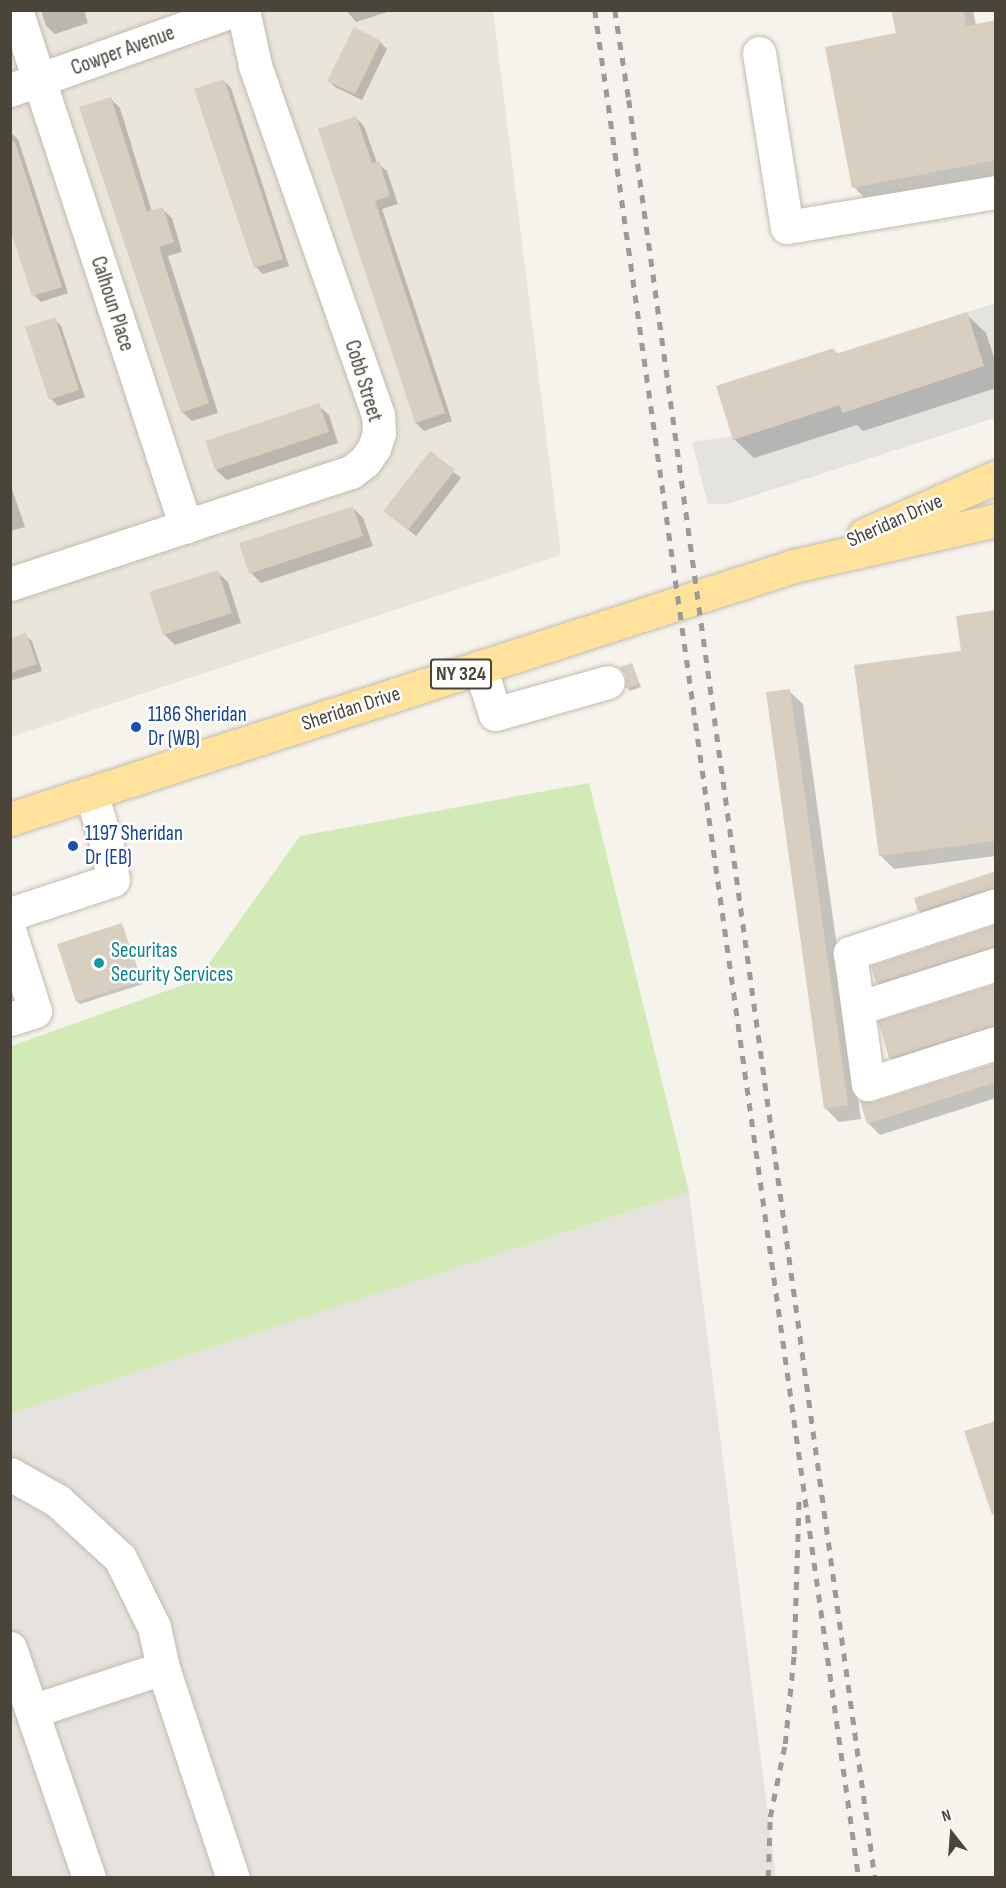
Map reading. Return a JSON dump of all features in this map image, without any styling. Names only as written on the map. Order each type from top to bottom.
[{"type":"main road","name":"Sheridan Drive","points":[[794,566],[996,477]]},
{"type":"main road","name":"Sheridan Drive","points":[[10,819],[794,566],[996,520]]},
{"type":"street","name":"Calhoun Place","points":[[16,10],[25,85],[186,527]]},
{"type":"street","name":"Cowper Avenue","points":[[25,85],[235,10]]},
{"type":"street","name":"Cobb Street","points":[[10,584],[351,472],[365,461],[374,448],[378,433],[378,415],[255,65],[243,10]]},
{"type":"street","points":[[759,52],[787,227],[996,192]]},
{"type":"street","points":[[480,668],[495,714],[608,682]]},
{"type":"street","points":[[10,915],[113,880],[107,846],[91,793]]},
{"type":"street","points":[[996,905],[850,953],[868,1084],[996,1043]]},
{"type":"street","points":[[10,933],[35,1011],[10,1019]]},
{"type":"street","points":[[858,1008],[996,964]]},
{"type":"street","points":[[10,1474],[58,1501],[120,1558],[154,1627],[163,1668],[234,1878]]},
{"type":"street","points":[[10,1648],[88,1878]]},
{"type":"street","points":[[32,1711],[163,1668]]},
{"type":"shaded area","points":[[10,11],[493,11],[561,555],[11,737]]},
{"type":"shaded area","points":[[995,303],[995,418],[728,504],[708,504],[692,442],[732,436],[734,439],[840,405],[843,413],[984,366],[967,312]]},
{"type":"shaded area","points":[[689,1192],[776,1877],[11,1877],[10,1413]]},
{"type":"green space","points":[[589,783],[689,1192],[11,1413],[11,1046],[197,980],[300,836]]},
{"type":"building","points":[[891,10],[963,10],[966,26],[996,20],[996,160],[852,188],[825,47],[896,33]]},
{"type":"building","points":[[354,27],[381,41],[355,94],[327,81]]},
{"type":"building","points":[[224,79],[283,259],[254,268],[194,89]]},
{"type":"building","points":[[111,97],[147,212],[163,207],[174,242],[159,247],[209,403],[181,413],[79,107]]},
{"type":"building","points":[[356,116],[372,163],[379,161],[390,196],[375,201],[445,413],[415,423],[318,129]]},
{"type":"building","points":[[10,142],[15,142],[62,287],[32,296],[10,229]]},
{"type":"building","points":[[967,312],[984,366],[842,413],[840,405],[733,440],[716,386],[834,348],[836,354]]},
{"type":"building","points":[[55,317],[79,390],[49,400],[25,327]]},
{"type":"building","points":[[319,403],[329,432],[215,470],[205,441]]},
{"type":"building","points":[[430,451],[455,470],[408,530],[383,511]]},
{"type":"building","points":[[353,506],[363,536],[249,574],[239,543]]},
{"type":"building","points":[[218,570],[232,613],[163,635],[149,592]]},
{"type":"building","points":[[996,610],[996,841],[879,856],[854,665],[961,651],[956,616]]},
{"type":"building","points":[[26,633],[37,664],[10,673],[10,638]]},
{"type":"building","points":[[632,663],[639,684],[625,688],[626,676],[619,667]]},
{"type":"building","points":[[790,689],[848,1105],[824,1109],[766,692]]},
{"type":"building","points":[[996,871],[996,887],[918,911],[914,898]]},
{"type":"building","name":"Securitas Security Services","points":[[122,923],[141,981],[76,1002],[57,944]]},
{"type":"building","points":[[996,925],[996,946],[876,983],[871,966]]},
{"type":"building","points":[[996,984],[996,1025],[889,1058],[878,1021]]},
{"type":"building","points":[[996,1063],[996,1082],[867,1124],[860,1101],[874,1102]]},
{"type":"building","points":[[996,1421],[996,1514],[992,1515],[964,1431]]},
{"type":"railway","points":[[595,10],[859,1878]]},
{"type":"railway","points":[[615,10],[875,1878]]},
{"type":"railway","points":[[768,1878],[770,1817],[785,1744],[794,1654],[799,1495]]},
{"type":"place","name":"1186 Sheridan Dr (WB)","points":[[136,727]]},
{"type":"place","name":"1197 Sheridan Dr (EB)","points":[[73,846]]},
{"type":"place","name":"Securitas Security Services","points":[[99,963]]}]
